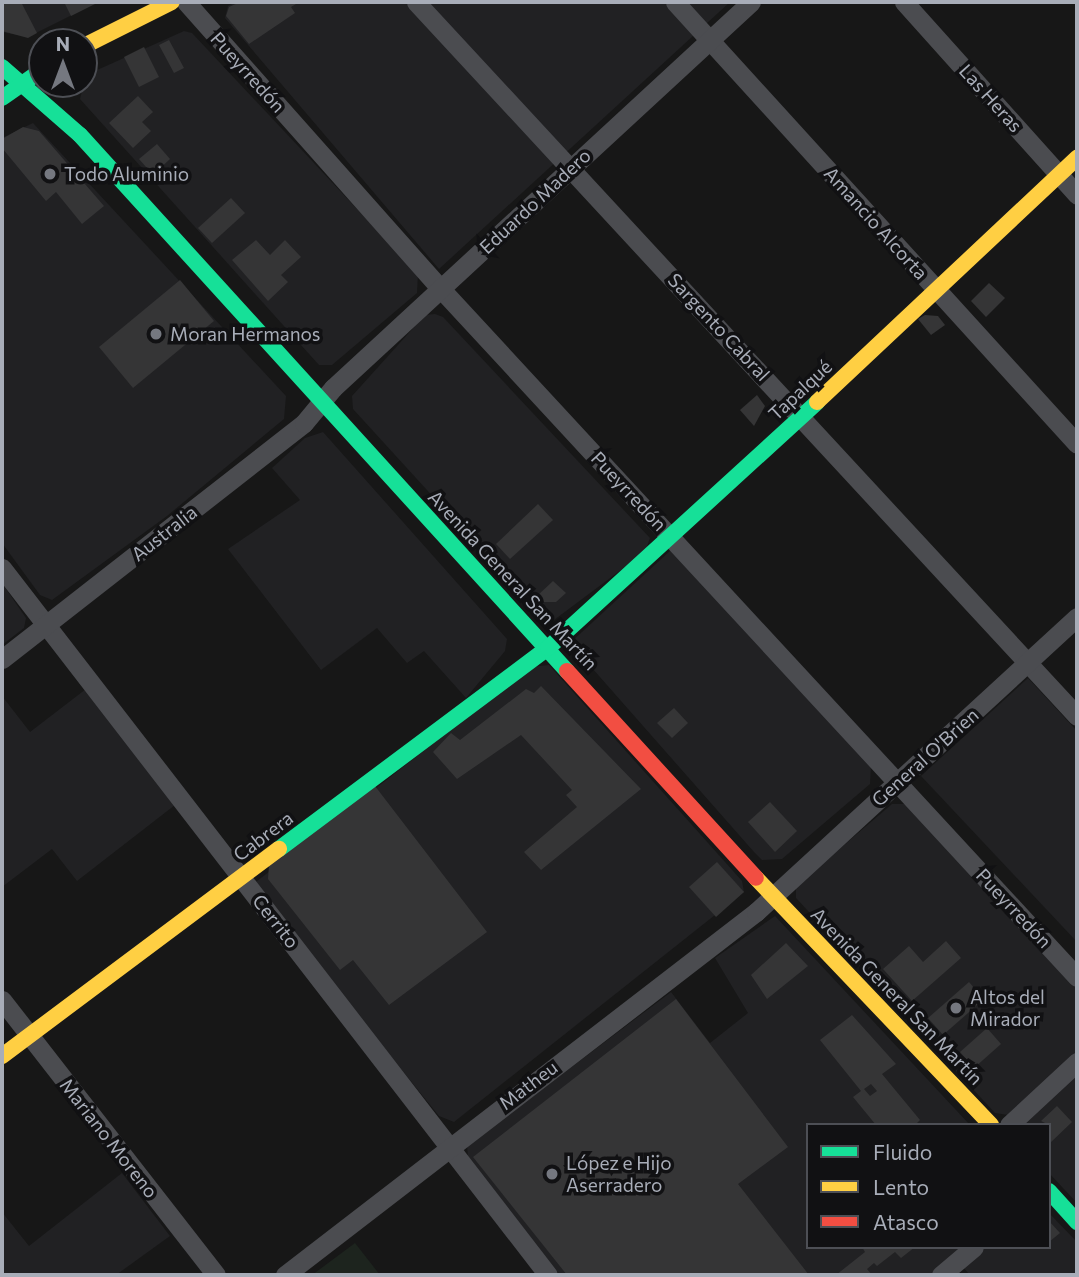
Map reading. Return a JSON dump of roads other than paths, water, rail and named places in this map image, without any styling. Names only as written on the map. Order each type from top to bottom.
[{"type":"main road","points":[[98,39],[172,2]]},
{"type":"main road","name":"Avenida General San Martín","points":[[2,66],[80,135],[773,897],[989,1123]]},
{"type":"main road","points":[[2,99],[28,78]]},
{"type":"main road","name":"Tapalqué","points":[[548,648],[673,538],[1077,158]]},
{"type":"main road","name":"Cabrera","points":[[2,1056],[548,648]]},
{"type":"main road","points":[[1051,1193],[1077,1222]]},
{"type":"street","name":"Pueyrredón","points":[[186,2],[440,289],[1077,976]]},
{"type":"street","name":"Sargento Cabral","points":[[416,2],[1077,716]]},
{"type":"street","name":"Amancio Alcorta","points":[[675,2],[1077,444]]},
{"type":"street","name":"Eduardo Madero","points":[[321,403],[440,289],[751,2]]},
{"type":"street","name":"Las Heras","points":[[904,2],[1077,195]]},
{"type":"street","name":"Australia","points":[[2,659],[304,423],[321,403]]},
{"type":"street","name":"Cerrito","points":[[2,568],[548,1275]]},
{"type":"street","name":"General O'Brien","points":[[773,897],[1077,617]]},
{"type":"street","name":"Matheu","points":[[285,1275],[449,1145],[773,897]]},
{"type":"street","name":"Mariano Moreno","points":[[2,1000],[216,1275]]},
{"type":"street","points":[[1011,1123],[1077,1062]]},
{"type":"street","points":[[941,1275],[972,1249]]},
{"type":"place","name":"Todo Aluminio","points":[[50,174]]},
{"type":"place","name":"Moran Hermanos","points":[[156,334]]},
{"type":"place","name":"Altos del Mirador","points":[[956,1008]]},
{"type":"place","name":"López e Hijo Aserradero","points":[[552,1174]]}]
